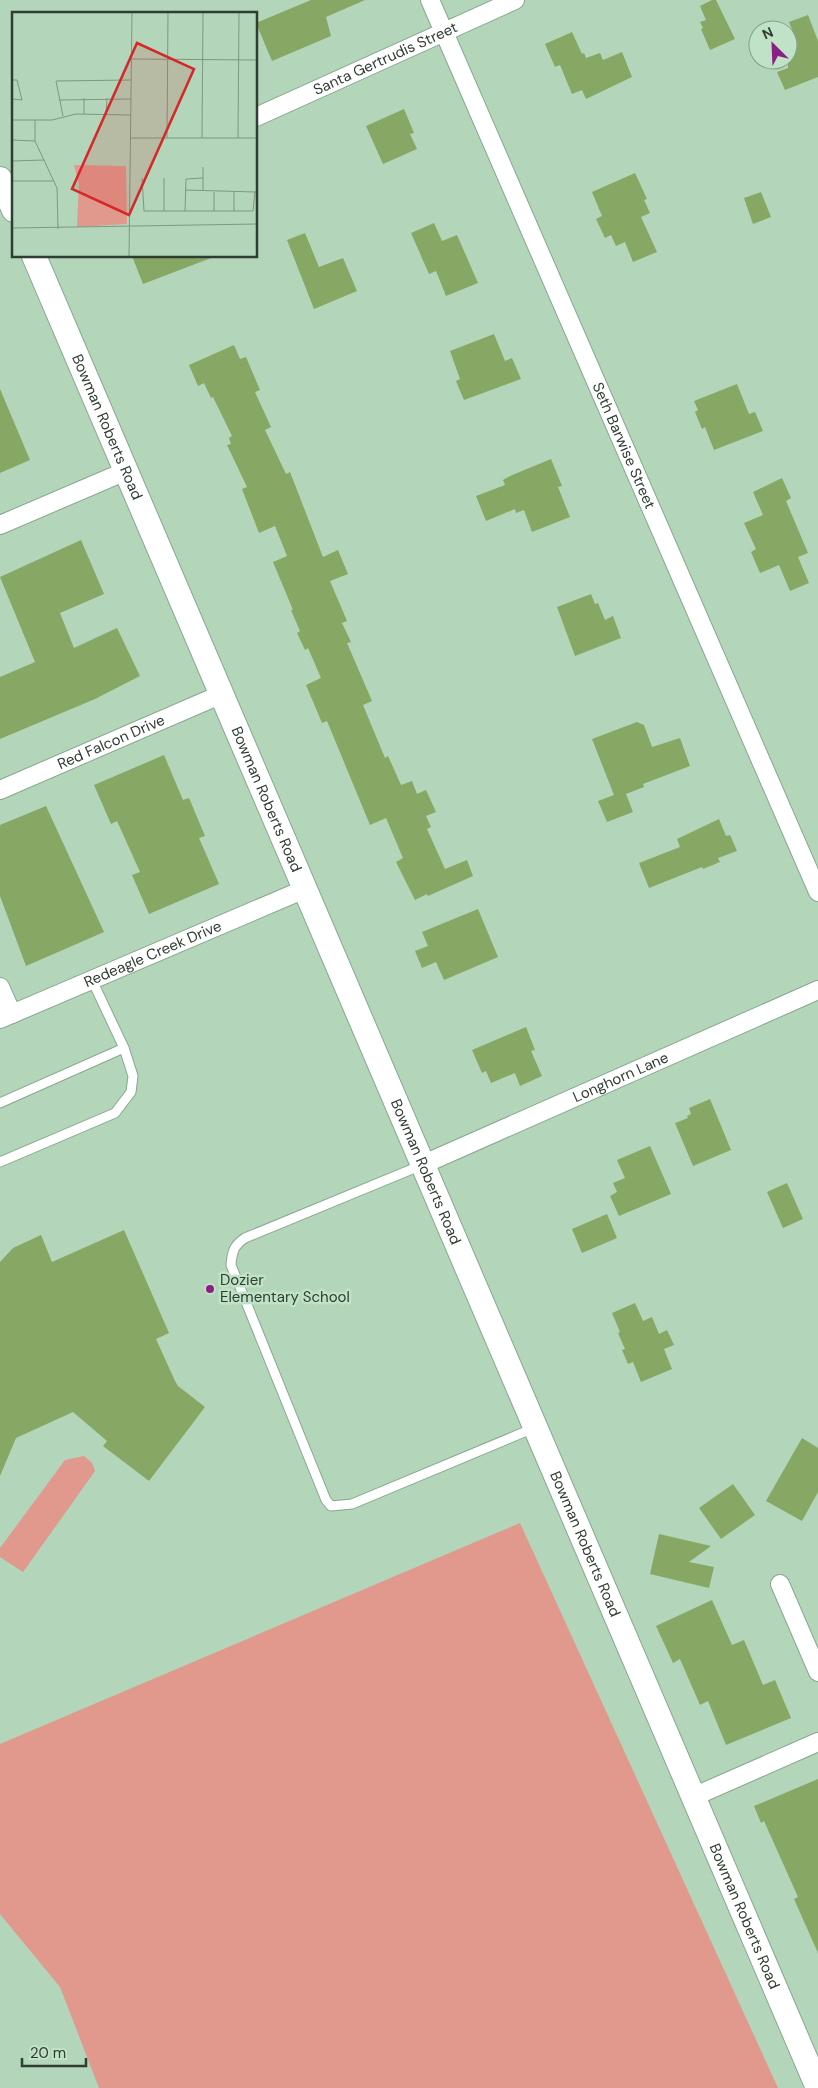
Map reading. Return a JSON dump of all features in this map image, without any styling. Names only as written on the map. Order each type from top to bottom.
[{"type":"street","name":"Seth Barwise Street","points":[[430,0],[818,892]]},
{"type":"street","name":"Santa Gertrudis Street","points":[[258,115],[515,0]]},
{"type":"street","points":[[0,179],[12,206]]},
{"type":"street","name":"Bowman Roberts Road","points":[[35,258],[818,2088]]},
{"type":"street","points":[[0,525],[126,471]]},
{"type":"street","name":"Red Falcon Drive","points":[[0,790],[222,694]]},
{"type":"street","name":"Redeagle Creek Drive","points":[[6,1017],[305,889]]},
{"type":"street","points":[[0,987],[6,1017]]},
{"type":"street","name":"Longhorn Lane","points":[[424,1164],[818,990]]},
{"type":"street","points":[[780,1584],[818,1672]]},
{"type":"street","points":[[693,1796],[818,1742]]},
{"type":"lane","points":[[0,1162],[115,1113],[131,1092],[133,1076],[124,1048],[92,980]]},
{"type":"lane","points":[[0,1103],[124,1048]]},
{"type":"lane","points":[[424,1164],[245,1238],[237,1243],[232,1254],[231,1265],[322,1491],[331,1506],[352,1504],[536,1427]]},
{"type":"shaded area","points":[[84,1456],[92,1463],[95,1471],[23,1572],[0,1557],[0,1548],[65,1460]]},
{"type":"shaded area","points":[[520,1523],[778,2088],[99,2088],[60,1987],[0,1914],[0,1744]]},
{"type":"building","points":[[311,0],[365,0],[326,17],[331,36],[272,61],[258,28],[258,22]]},
{"type":"building","points":[[716,0],[735,39],[710,50],[701,29],[703,28],[700,22],[706,20],[700,6]]},
{"type":"building","points":[[808,15],[818,41],[818,77],[785,90],[777,72],[798,70],[798,20],[794,20]]},
{"type":"building","points":[[572,32],[582,54],[584,53],[586,58],[600,53],[603,60],[622,52],[632,77],[586,99],[582,90],[572,94],[560,65],[555,67],[545,44]]},
{"type":"building","points":[[404,109],[414,133],[410,134],[417,149],[383,164],[366,126]]},
{"type":"building","points":[[635,173],[647,199],[644,200],[650,213],[641,217],[657,252],[633,262],[625,242],[616,246],[611,235],[605,238],[596,219],[602,216],[592,192]]},
{"type":"building","points":[[761,192],[771,217],[753,224],[744,198]]},
{"type":"building","points":[[434,223],[442,241],[457,235],[478,283],[446,296],[436,271],[429,274],[411,233]]},
{"type":"building","points":[[305,233],[319,267],[343,258],[357,291],[314,309],[287,240]]},
{"type":"building","points":[[133,258],[211,258],[143,284]]},
{"type":"building","points":[[494,334],[505,361],[512,358],[521,379],[464,400],[456,381],[460,379],[450,351]]},
{"type":"building","points":[[234,345],[240,359],[246,357],[260,390],[255,392],[271,427],[265,430],[286,474],[290,472],[323,557],[338,550],[348,574],[330,581],[347,621],[342,623],[351,642],[347,643],[372,701],[363,705],[385,758],[388,756],[401,785],[412,781],[417,794],[426,790],[436,812],[426,816],[431,827],[427,829],[445,869],[467,860],[473,876],[428,896],[427,894],[415,900],[396,862],[403,858],[386,818],[370,825],[327,721],[322,723],[306,685],[321,678],[308,648],[305,650],[297,633],[300,631],[291,610],[293,610],[273,562],[287,556],[275,526],[259,533],[242,489],[247,487],[227,445],[231,444],[229,438],[232,436],[213,397],[211,398],[204,383],[198,386],[189,365]]},
{"type":"building","points":[[737,384],[749,414],[755,412],[763,431],[714,450],[705,427],[702,429],[695,412],[698,410],[694,401]]},
{"type":"building","points":[[0,389],[30,460],[0,473]]},
{"type":"building","points":[[551,459],[562,486],[558,487],[570,517],[532,532],[524,510],[516,513],[515,509],[486,521],[476,496],[505,485],[503,480],[510,476]]},
{"type":"building","points":[[782,478],[791,498],[786,501],[808,553],[798,557],[809,583],[790,591],[779,565],[760,573],[751,552],[756,549],[744,523],[763,515],[753,492]]},
{"type":"building","points":[[81,540],[104,594],[60,613],[74,648],[117,628],[140,676],[95,699],[0,739],[0,677],[35,662],[0,577]]},
{"type":"building","points":[[591,594],[595,604],[598,603],[605,620],[613,616],[621,638],[575,656],[557,607]]},
{"type":"building","points":[[637,722],[644,725],[652,747],[680,738],[690,766],[643,784],[644,787],[626,794],[633,812],[607,822],[598,801],[614,795],[592,739]]},
{"type":"building","points":[[164,755],[183,800],[189,798],[205,836],[199,838],[219,884],[149,914],[132,875],[140,872],[117,821],[111,824],[94,785]]},
{"type":"building","points":[[46,806],[104,932],[26,966],[0,896],[0,825]]},
{"type":"building","points":[[719,819],[726,836],[730,835],[737,851],[718,858],[720,862],[649,888],[639,863],[680,847],[677,839]]},
{"type":"building","points":[[478,909],[498,957],[444,980],[436,962],[422,968],[415,951],[428,946],[422,932]]},
{"type":"building","points":[[526,1027],[535,1050],[531,1051],[542,1076],[520,1086],[515,1073],[491,1083],[486,1071],[482,1073],[472,1050]]},
{"type":"building","points":[[710,1099],[731,1150],[693,1166],[675,1123],[688,1118],[687,1116],[691,1114],[689,1108]]},
{"type":"building","points":[[650,1146],[671,1194],[619,1216],[610,1196],[617,1192],[613,1183],[625,1178],[617,1160]]},
{"type":"building","points":[[787,1183],[803,1219],[783,1228],[767,1192]]},
{"type":"building","points":[[607,1214],[617,1238],[582,1253],[572,1229]]},
{"type":"building","points":[[124,1230],[169,1333],[156,1339],[175,1381],[178,1386],[205,1407],[149,1481],[103,1446],[107,1441],[73,1412],[16,1438],[0,1476],[0,1262],[13,1248],[41,1235],[52,1262]]},
{"type":"building","points":[[635,1303],[643,1321],[652,1317],[659,1334],[667,1330],[674,1345],[664,1349],[672,1369],[641,1382],[633,1362],[628,1364],[622,1350],[625,1349],[612,1313]]},
{"type":"building","points":[[802,1438],[818,1448],[818,1492],[802,1521],[766,1501]]},
{"type":"building","points":[[733,1484],[755,1515],[721,1539],[699,1508]]},
{"type":"building","points":[[659,1534],[711,1546],[689,1562],[714,1567],[709,1588],[650,1574]]},
{"type":"building","points":[[712,1600],[732,1645],[744,1640],[763,1685],[775,1680],[791,1718],[726,1745],[708,1701],[700,1705],[680,1659],[673,1663],[656,1626]]},
{"type":"building","points":[[818,1779],[818,1953],[794,1899],[798,1897],[764,1821],[761,1823],[754,1806]]},
{"type":"place","name":"Dozier Elementary School","points":[[210,1289]]}]
